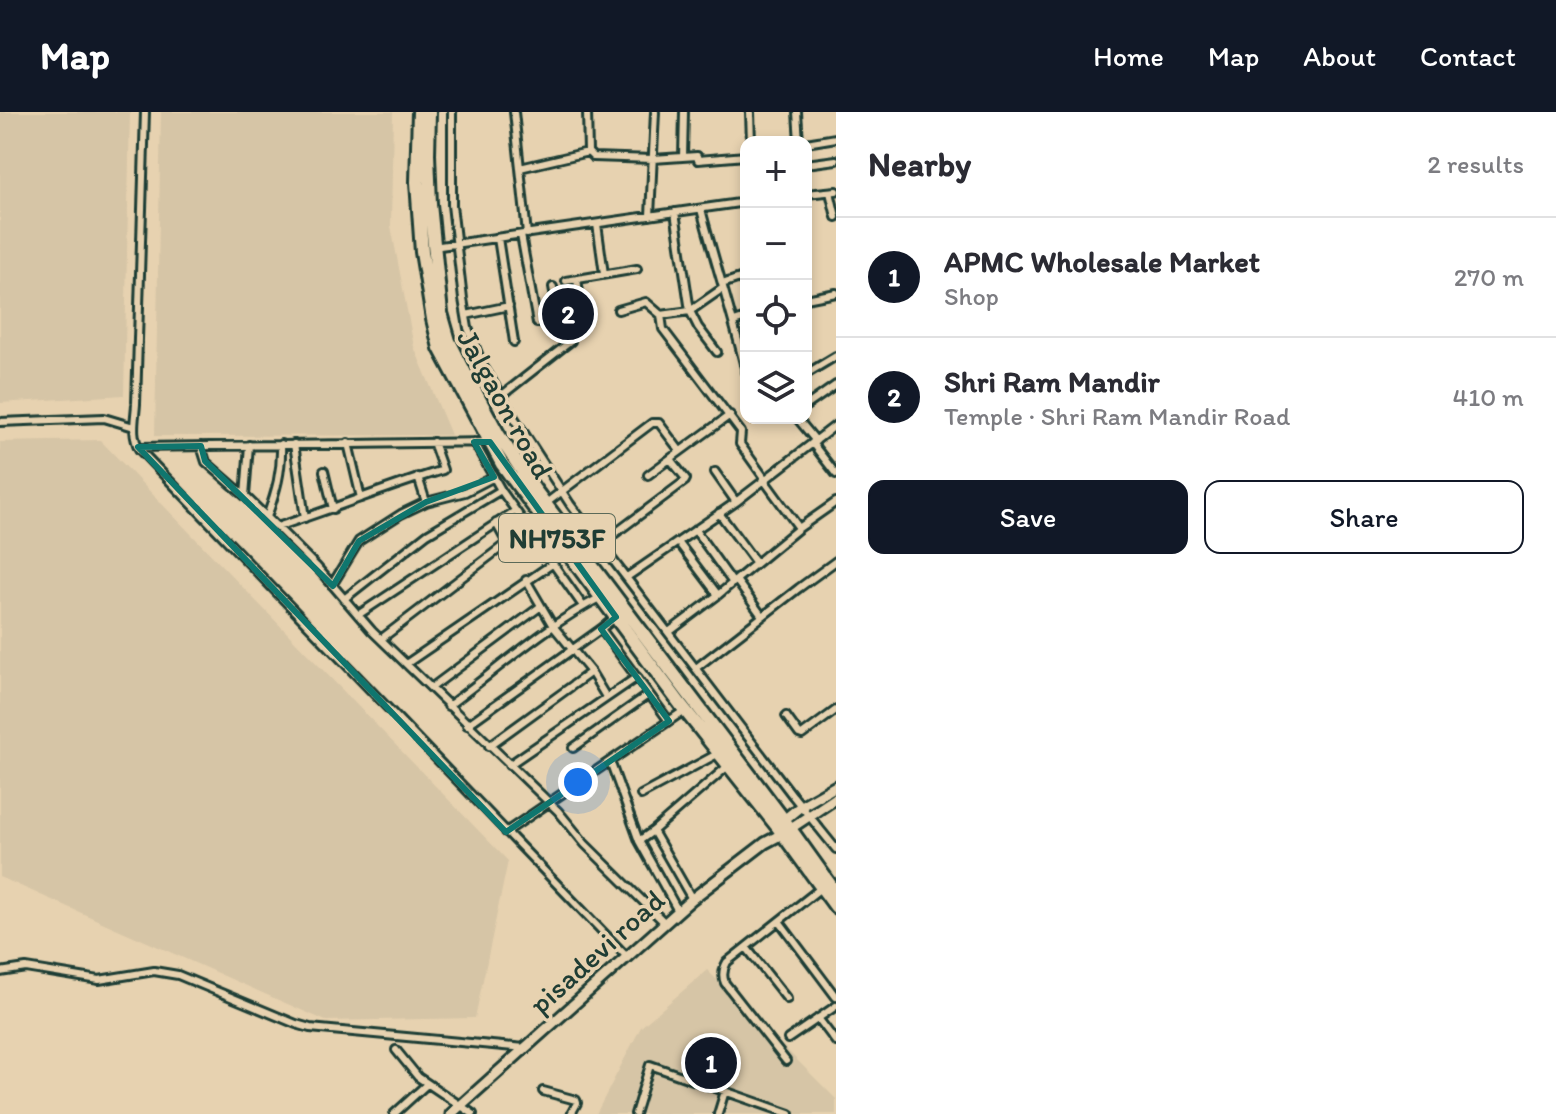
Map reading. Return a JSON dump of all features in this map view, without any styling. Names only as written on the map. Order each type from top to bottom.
[{"type":"highway","name":"Jalgaon road","points":[[419,112],[417,182],[428,249]]},
{"type":"highway","name":"Jalgaon road","points":[[429,112],[428,249],[433,319],[440,348],[496,440],[783,827],[836,907]]},
{"type":"highway","name":"Jalgaon road","points":[[496,440],[502,464],[685,710],[836,893]]},
{"type":"street","points":[[145,112],[134,427],[138,447],[627,957]]},
{"type":"street","points":[[452,112],[452,205],[468,328],[482,364],[562,491],[836,848]]},
{"type":"street","points":[[514,112],[524,234],[537,323]]},
{"type":"street","points":[[587,112],[588,152],[593,157],[653,159],[697,156],[698,160],[740,156]]},
{"type":"street","points":[[650,216],[655,112]]},
{"type":"street","points":[[683,157],[684,112]]},
{"type":"street","points":[[750,112],[751,136]]},
{"type":"street","points":[[797,112],[799,136]]},
{"type":"street","points":[[812,142],[836,138]]},
{"type":"street","points":[[520,168],[588,152]]},
{"type":"street","points":[[812,163],[836,160]]},
{"type":"street","points":[[812,194],[833,192],[836,217]]},
{"type":"street","points":[[428,249],[740,203]]},
{"type":"street","points":[[701,209],[741,352]]},
{"type":"street","points":[[675,212],[690,311],[717,352]]},
{"type":"street","points":[[597,224],[604,274]]},
{"type":"street","points":[[498,238],[514,342]]},
{"type":"street","points":[[566,281],[637,269]]},
{"type":"street","points":[[661,315],[690,311],[722,286],[740,278]]},
{"type":"street","points":[[553,287],[556,303],[580,299],[577,279]]},
{"type":"street","points":[[812,298],[836,293]]},
{"type":"street","points":[[618,310],[646,302],[661,315],[663,329],[730,415],[741,432],[740,444],[799,528]]},
{"type":"street","points":[[466,315],[509,306]]},
{"type":"street","points":[[734,322],[740,320]]},
{"type":"street","points":[[501,396],[571,341]]},
{"type":"street","points":[[812,370],[836,356]]},
{"type":"street","points":[[812,402],[836,385]]},
{"type":"street","points":[[648,475],[730,415]]},
{"type":"street","points":[[0,422],[104,418],[134,427]]},
{"type":"street","points":[[545,504],[652,423],[659,423],[680,451]]},
{"type":"street","points":[[801,424],[836,474]]},
{"type":"street","points":[[627,577],[736,502],[836,425]]},
{"type":"street","points":[[138,447],[496,440]]},
{"type":"street","points":[[277,527],[443,470],[433,442]]},
{"type":"street","points":[[474,442],[501,490],[583,606]]},
{"type":"street","points":[[348,443],[361,498]]},
{"type":"street","points":[[267,517],[277,488],[281,444]]},
{"type":"street","points":[[294,444],[305,518]]},
{"type":"street","points":[[245,496],[249,445]]},
{"type":"street","points":[[201,446],[206,462],[277,527],[381,639],[548,802],[585,844],[665,923]]},
{"type":"street","points":[[601,544],[685,481],[670,459]]},
{"type":"street","points":[[324,471],[333,509]]},
{"type":"street","points":[[715,472],[736,502]]},
{"type":"street","points":[[418,477],[426,502]]},
{"type":"street","points":[[332,585],[359,541],[426,502],[465,492],[494,477]]},
{"type":"street","points":[[344,599],[427,534],[501,490]]},
{"type":"street","points":[[669,632],[836,502]]},
{"type":"street","points":[[358,615],[515,511]]},
{"type":"street","points":[[719,513],[756,563]]},
{"type":"street","points":[[381,639],[507,543],[496,523]]},
{"type":"street","points":[[695,530],[762,616]]},
{"type":"street","points":[[678,542],[718,595]]},
{"type":"street","points":[[406,664],[552,564]]},
{"type":"street","points":[[696,668],[835,564]]},
{"type":"street","points":[[526,580],[553,626],[591,672],[606,697]]},
{"type":"street","points":[[448,706],[553,626],[601,597]]},
{"type":"street","points":[[431,688],[541,606]]},
{"type":"street","points":[[467,725],[616,617]]},
{"type":"street","points":[[601,629],[669,721]]},
{"type":"street","points":[[489,746],[591,672]]},
{"type":"street","points":[[509,765],[637,677]]},
{"type":"street","points":[[573,748],[649,694]]},
{"type":"street","points":[[506,832],[685,710]]},
{"type":"street","points":[[786,716],[802,735],[836,710]]},
{"type":"street","points":[[641,795],[719,753]]},
{"type":"street","points":[[610,761],[639,841],[678,911]]},
{"type":"street","points":[[639,841],[729,765]]},
{"type":"street","points":[[783,827],[801,806],[836,786]]},
{"type":"street","points":[[783,827],[836,798]]},
{"type":"street","name":"pisadevi road","points":[[451,1114],[678,911],[783,827]]},
{"type":"street","points":[[653,831],[692,899]]},
{"type":"street","points":[[786,1061],[725,983],[724,966],[822,887]]},
{"type":"street","points":[[779,921],[836,997]]},
{"type":"street","points":[[746,947],[787,999]]},
{"type":"street","points":[[0,972],[26,968],[99,980],[154,971],[166,972],[310,1028],[525,1048]]},
{"type":"street","points":[[788,1039],[836,1006]]},
{"type":"street","points":[[818,1018],[836,1042]]},
{"type":"street","points":[[396,1050],[418,1077],[473,1114]]},
{"type":"street","points":[[635,1114],[650,1065],[790,1114]]},
{"type":"street","points":[[394,1114],[427,1084]]},
{"type":"street","points":[[543,1091],[576,1100],[571,1114]]},
{"type":"street","points":[[718,1114],[725,1091]]},
{"type":"highlighted area","points":[[474,442],[490,442],[616,617],[601,629],[669,721],[506,832],[138,447],[201,446],[205,461],[333,586],[359,541],[426,502],[494,477]]},
{"type":"shaded area","points":[[0,112],[130,112],[124,395],[0,403]]},
{"type":"shaded area","points":[[161,112],[393,112],[391,226],[414,347],[451,435],[155,436]]},
{"type":"shaded area","points":[[100,440],[508,861],[475,1018],[326,1021],[0,877],[0,442]]},
{"type":"shaded area","points":[[707,970],[836,1099],[836,1114],[596,1114],[641,1027]]},
{"type":"place","name":"Shri Ram Mandir","points":[[568,314]]},
{"type":"place","name":"APMC Wholesale Market","points":[[711,1063]]}]
